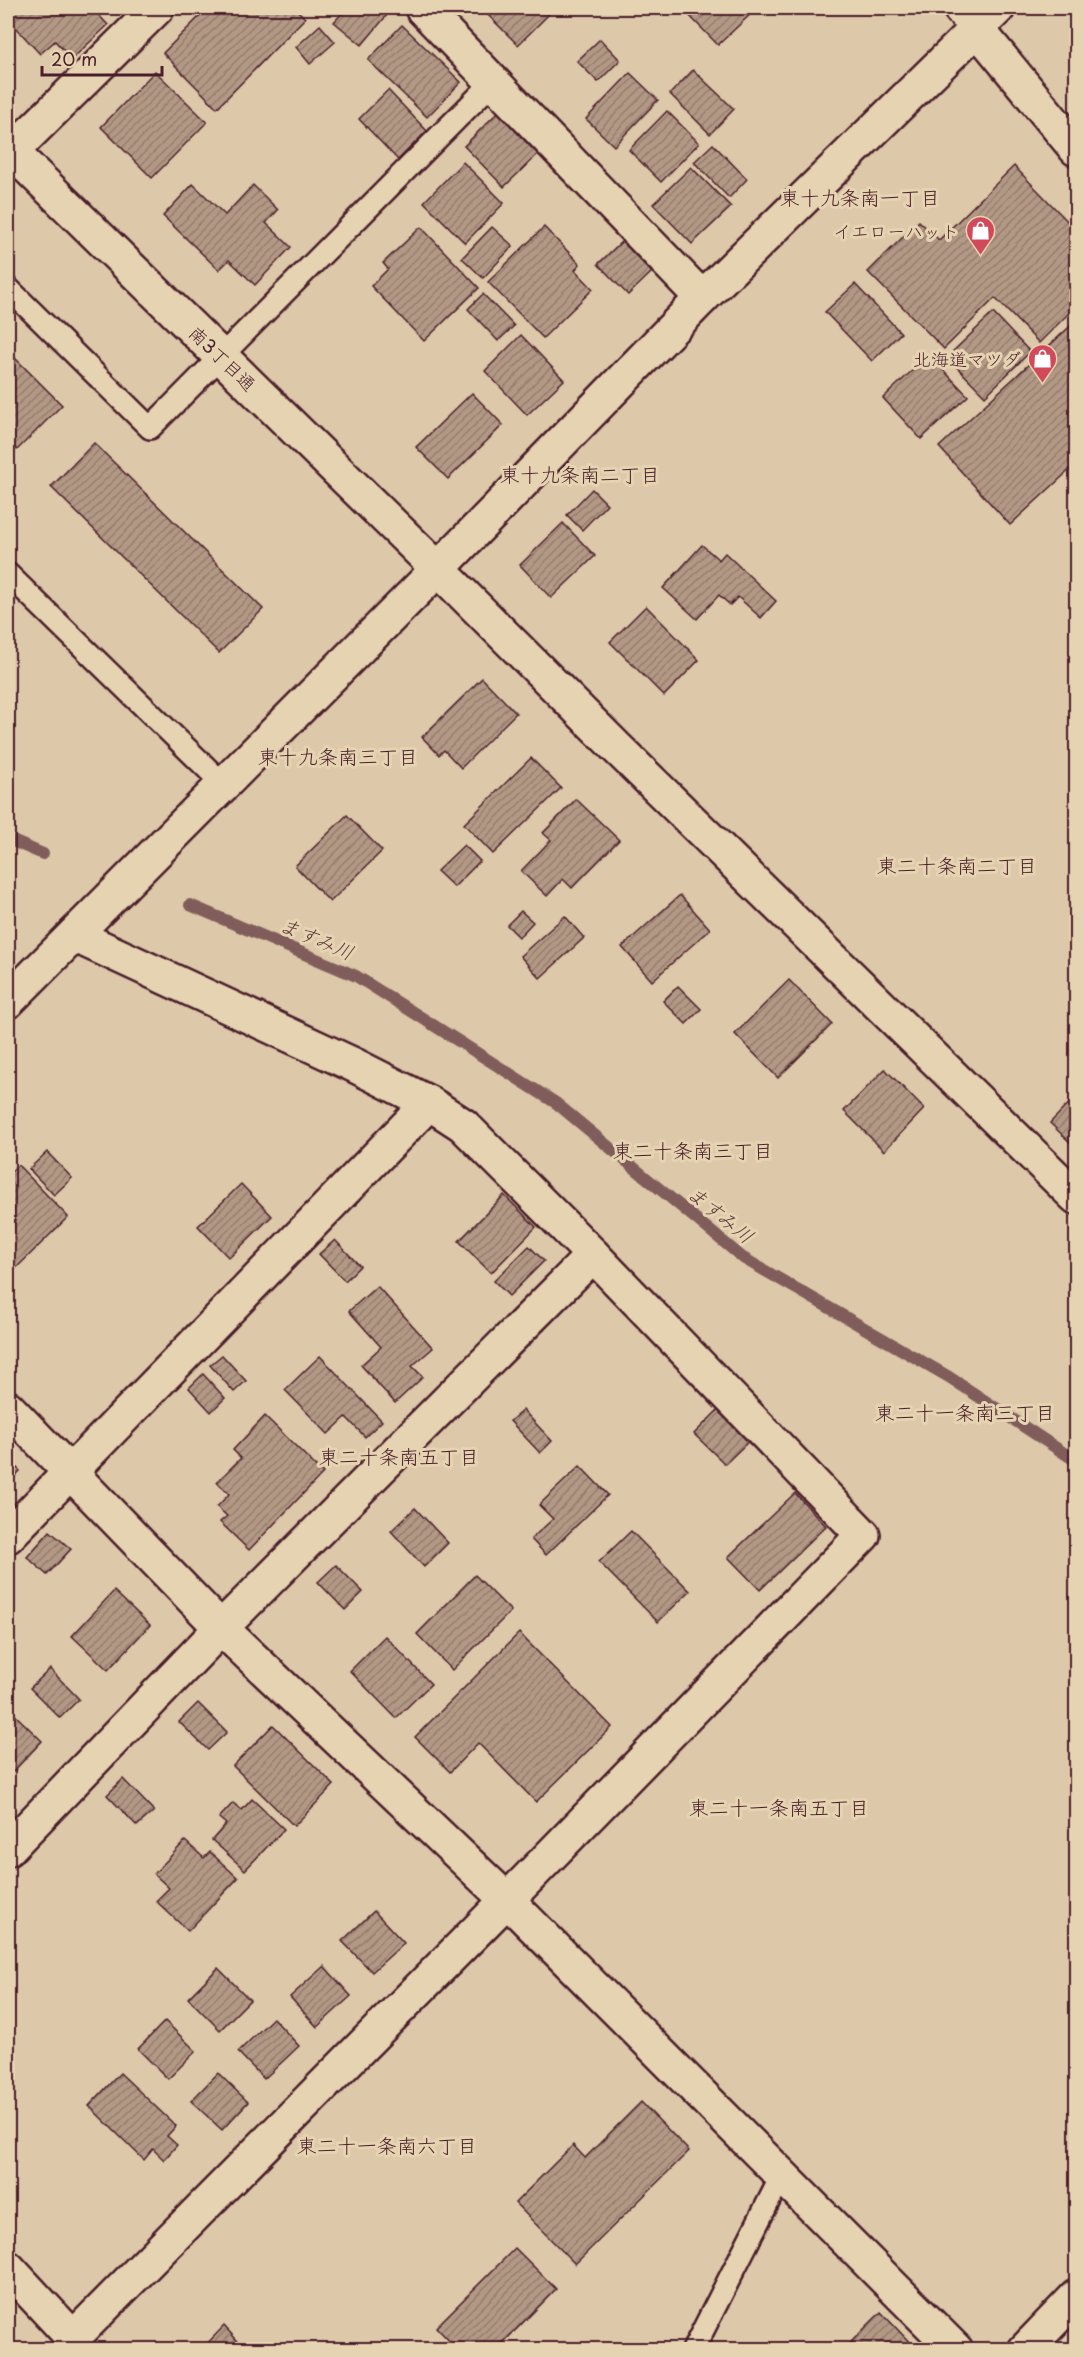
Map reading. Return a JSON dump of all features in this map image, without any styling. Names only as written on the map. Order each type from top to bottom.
[{"type":"street","points":[[9,150],[157,8]]},
{"type":"street","points":[[422,8],[702,298]]},
{"type":"street","points":[[8,1001],[438,569],[978,14],[1077,149]]},
{"type":"street","name":"南3丁目通","points":[[9,150],[1077,1197]]},
{"type":"street","points":[[8,2268],[69,2344],[863,1535],[593,1255],[463,1125],[429,1103],[354,1065],[74,935]]},
{"type":"street","points":[[8,1536],[429,1103]]},
{"type":"street","points":[[8,1849],[221,1628],[593,1255]]},
{"type":"street","points":[[8,1408],[221,1628],[507,1900],[956,2349]]},
{"type":"street","points":[[1025,2349],[1077,2297]]},
{"type":"lane","points":[[8,288],[150,428],[493,81]]},
{"type":"lane","points":[[8,574],[223,784]]},
{"type":"lane","points":[[693,2349],[782,2175]]},
{"type":"building","points":[[18,8],[92,8],[108,25],[72,59],[55,41],[40,54],[8,19]]},
{"type":"building","points":[[208,8],[215,8],[223,15],[230,8],[295,8],[305,18],[217,108],[163,53]]},
{"type":"building","points":[[347,8],[392,9],[362,45],[334,22]]},
{"type":"building","points":[[481,8],[555,8],[518,45]]},
{"type":"building","points":[[682,8],[757,8],[718,45]]},
{"type":"building","points":[[320,25],[335,42],[310,64],[296,47]]},
{"type":"building","points":[[402,25],[461,82],[427,117],[368,60]]},
{"type":"building","points":[[600,39],[620,60],[598,82],[577,61]]},
{"type":"building","points":[[693,70],[734,109],[710,134],[670,94]]},
{"type":"building","points":[[155,71],[207,122],[152,178],[101,127]]},
{"type":"building","points":[[630,73],[658,100],[614,146],[586,119]]},
{"type":"building","points":[[388,90],[427,131],[398,160],[359,119]]},
{"type":"building","points":[[667,111],[699,143],[661,182],[629,150]]},
{"type":"building","points":[[498,112],[539,153],[504,187],[464,146]]},
{"type":"building","points":[[713,144],[747,179],[729,198],[694,162]]},
{"type":"building","points":[[463,162],[504,203],[465,243],[424,202]]},
{"type":"building","name":"イエローハット","points":[[1014,166],[1076,230],[1076,306],[1039,343],[995,298],[944,349],[868,272],[919,221],[939,240]]},
{"type":"building","points":[[691,167],[731,207],[692,244],[653,204]]},
{"type":"building","points":[[193,184],[225,215],[253,185],[278,210],[266,223],[291,247],[255,285],[229,260],[219,270],[163,216]]},
{"type":"building","points":[[421,227],[479,288],[424,341],[371,286],[388,269],[383,263]]},
{"type":"building","points":[[492,227],[513,246],[483,278],[462,258]]},
{"type":"building","points":[[544,227],[580,264],[575,270],[593,289],[543,338],[488,282]]},
{"type":"building","points":[[622,241],[652,272],[628,295],[598,264]]},
{"type":"building","points":[[855,284],[901,333],[872,361],[825,312]]},
{"type":"building","points":[[483,294],[514,326],[498,341],[468,309]]},
{"type":"building","points":[[993,313],[1030,352],[985,396],[947,357]]},
{"type":"building","name":"北海道マツダ","points":[[1076,321],[1076,464],[1010,525],[939,447]]},
{"type":"building","points":[[521,335],[564,380],[527,415],[485,371]]},
{"type":"building","points":[[8,351],[62,405],[17,450],[8,440]]},
{"type":"building","points":[[929,355],[968,396],[921,439],[883,398]]},
{"type":"building","points":[[472,393],[503,425],[448,479],[416,447]]},
{"type":"building","points":[[94,443],[263,609],[219,653],[51,487]]},
{"type":"building","points":[[592,489],[607,504],[582,530],[567,515]]},
{"type":"building","points":[[563,523],[595,556],[551,598],[520,565]]},
{"type":"building","points":[[702,545],[719,560],[725,553],[776,601],[761,618],[738,597],[730,605],[719,595],[697,619],[663,588]]},
{"type":"building","points":[[646,606],[699,660],[664,696],[610,642]]},
{"type":"building","points":[[482,678],[516,713],[461,768],[444,750],[439,755],[422,737]]},
{"type":"building","points":[[531,758],[561,788],[493,854],[464,824]]},
{"type":"building","points":[[576,799],[619,840],[572,888],[563,879],[547,896],[521,871],[551,840],[543,833]]},
{"type":"building","points":[[347,815],[382,851],[330,902],[295,866]]},
{"type":"building","points":[[464,845],[480,861],[454,887],[437,871]]},
{"type":"building","points":[[680,895],[710,929],[652,981],[622,947]]},
{"type":"building","points":[[521,911],[533,922],[519,937],[507,925]]},
{"type":"building","points":[[565,916],[584,938],[540,978],[520,956]]},
{"type":"building","points":[[789,980],[832,1024],[778,1078],[735,1034]]},
{"type":"building","points":[[678,986],[701,1009],[686,1024],[663,1001]]},
{"type":"building","points":[[885,1069],[924,1109],[884,1151],[844,1111]]},
{"type":"building","points":[[1076,1096],[1076,1148],[1050,1123]]},
{"type":"building","points":[[47,1152],[72,1178],[54,1195],[29,1169]]},
{"type":"building","points":[[18,1165],[68,1217],[8,1276],[8,1175]]},
{"type":"building","points":[[241,1184],[272,1216],[229,1258],[198,1226]]},
{"type":"building","points":[[504,1195],[536,1227],[491,1273],[459,1241]]},
{"type":"building","points":[[335,1240],[360,1266],[345,1281],[319,1254]]},
{"type":"building","points":[[529,1246],[544,1261],[509,1296],[494,1281]]},
{"type":"building","points":[[377,1286],[433,1348],[412,1366],[423,1377],[395,1403],[361,1365],[381,1347],[349,1311]]},
{"type":"building","points":[[222,1355],[246,1381],[234,1392],[210,1365]]},
{"type":"building","points":[[320,1356],[382,1421],[365,1437],[346,1417],[328,1434],[285,1390]]},
{"type":"building","points":[[203,1374],[225,1398],[211,1412],[189,1388]]},
{"type":"building","points":[[721,1407],[752,1438],[725,1464],[694,1434]]},
{"type":"building","points":[[523,1410],[552,1441],[540,1453],[510,1421]]},
{"type":"building","points":[[265,1416],[323,1473],[249,1550],[220,1522],[227,1516],[217,1507],[229,1494],[217,1482],[241,1458],[233,1450]]},
{"type":"building","points":[[8,1459],[20,1471],[8,1483]]},
{"type":"building","points":[[580,1466],[608,1495],[546,1555],[531,1539],[553,1519],[539,1505]]},
{"type":"building","points":[[795,1493],[826,1526],[760,1590],[728,1557]]},
{"type":"building","points":[[415,1508],[448,1543],[424,1567],[391,1531]]},
{"type":"building","points":[[50,1531],[71,1549],[47,1575],[27,1557]]},
{"type":"building","points":[[631,1531],[690,1591],[658,1622],[599,1562]]},
{"type":"building","points":[[336,1565],[363,1592],[345,1610],[318,1582]]},
{"type":"building","points":[[475,1575],[511,1611],[452,1670],[417,1634]]},
{"type":"building","points":[[114,1591],[150,1625],[108,1670],[72,1636]]},
{"type":"building","points":[[519,1633],[612,1727],[536,1802],[478,1743],[450,1772],[415,1737]]},
{"type":"building","points":[[385,1636],[431,1684],[396,1718],[350,1671]]},
{"type":"building","points":[[50,1669],[79,1699],[60,1718],[30,1688]]},
{"type":"building","points":[[198,1703],[227,1732],[208,1750],[179,1722]]},
{"type":"building","points":[[8,1708],[42,1741],[8,1777]]},
{"type":"building","points":[[273,1725],[334,1785],[294,1826],[233,1766]]},
{"type":"building","points":[[123,1779],[154,1811],[137,1826],[107,1795]]},
{"type":"building","points":[[252,1799],[284,1829],[245,1870],[212,1840],[226,1824],[219,1818],[233,1803],[242,1810]]},
{"type":"building","points":[[185,1841],[204,1858],[210,1852],[238,1878],[188,1931],[156,1901],[169,1888],[154,1874]]},
{"type":"building","points":[[374,1911],[404,1943],[372,1972],[342,1941]]},
{"type":"building","points":[[324,1966],[351,1996],[317,2027],[290,1997]]},
{"type":"building","points":[[218,1968],[250,2000],[220,2030],[188,1998]]},
{"type":"building","points":[[273,2018],[299,2046],[264,2079],[238,2052]]},
{"type":"building","points":[[165,2021],[196,2051],[168,2079],[138,2049]]},
{"type":"building","points":[[120,2073],[176,2126],[167,2136],[177,2145],[164,2160],[153,2149],[144,2160],[89,2106]]},
{"type":"building","points":[[218,2073],[248,2102],[222,2130],[191,2101]]},
{"type":"building","points":[[641,2102],[689,2151],[575,2264],[515,2203],[573,2145],[585,2158]]},
{"type":"building","points":[[515,2248],[556,2289],[496,2350],[458,2350],[436,2327]]},
{"type":"building","points":[[881,2312],[917,2350],[843,2350]]},
{"type":"building","points":[[224,2326],[246,2350],[201,2350]]},
{"type":"waterway","name":"ますみ川","points":[[8,839],[43,854]]},
{"type":"waterway","name":"ますみ川","points":[[190,905],[356,976],[556,1103],[743,1258],[949,1377],[1076,1461]]},
{"type":"place","name":"イエローハット","points":[[980,256]]},
{"type":"place","name":"北海道マツダ","points":[[1042,384]]},
{"type":"district","name":"東十九条南一丁目","points":[[860,197]]},
{"type":"district","name":"東十九条南二丁目","points":[[580,474]]},
{"type":"district","name":"東十九条南三丁目","points":[[338,756]]},
{"type":"district","name":"東二十条南二丁目","points":[[957,865]]},
{"type":"district","name":"東二十条南三丁目","points":[[693,1150]]},
{"type":"district","name":"東二十一条南三丁目","points":[[965,1412]]},
{"type":"district","name":"東二十条南五丁目","points":[[399,1456]]},
{"type":"district","name":"東二十一条南五丁目","points":[[779,1807]]},
{"type":"district","name":"東二十一条南六丁目","points":[[387,2145]]}]
